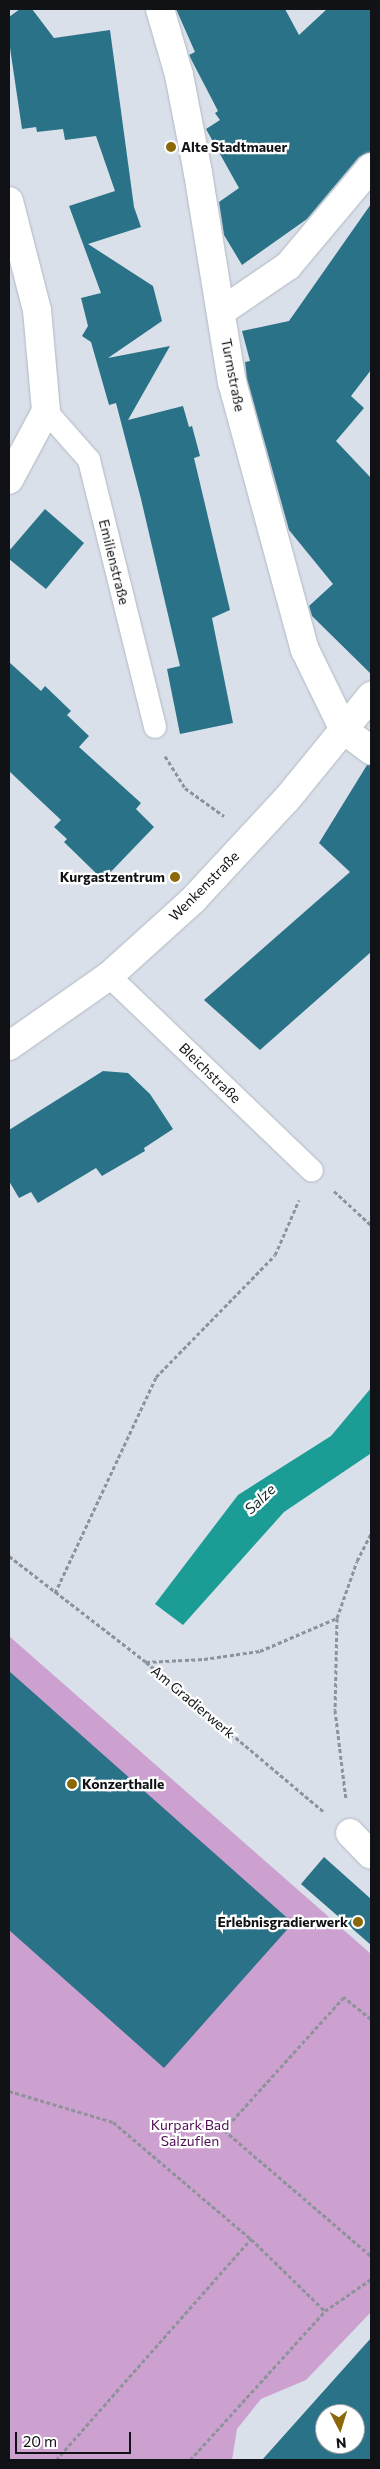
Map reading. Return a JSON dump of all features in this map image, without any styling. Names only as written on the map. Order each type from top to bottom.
[{"type":"street","name":"Turmstraße","points":[[160,9],[179,75],[222,311],[232,382],[252,466],[305,650],[344,730]]},
{"type":"street","points":[[222,311],[288,266],[371,167]]},
{"type":"street","points":[[9,201],[37,310],[46,411],[9,480]]},
{"type":"street","name":"Wenkenstraße","points":[[9,1046],[109,976],[193,900],[287,799],[371,696]]},
{"type":"street","points":[[344,730],[371,750]]},
{"type":"street","points":[[350,1833],[371,1855]]},
{"type":"lane","name":"Emilienstraße","points":[[46,411],[89,460],[156,727]]},
{"type":"lane","name":"Bleichstraße","points":[[109,976],[312,1171]]},
{"type":"path","points":[[156,727],[167,761],[185,788],[222,817],[228,815]]},
{"type":"path","points":[[55,1593],[156,1377],[275,1255],[312,1171],[371,1225]]},
{"type":"path","points":[[350,1833],[335,1710],[337,1618],[357,1561],[371,1533]]},
{"type":"path","name":"Am Gradierwerk","points":[[9,1556],[146,1662],[350,1833]]},
{"type":"path","points":[[146,1662],[204,1659],[260,1651],[337,1618]]},
{"type":"path","points":[[371,2019],[344,1997],[224,2130],[371,2256]]},
{"type":"path","points":[[9,2091],[113,2122],[251,2239],[325,2311]]},
{"type":"path","points":[[56,2460],[251,2239]]},
{"type":"path","points":[[190,2460],[325,2311],[371,2279]]},
{"type":"green space","name":"Kurpark Bad Salzuflen","points":[[9,1636],[371,1954],[371,2312],[306,2380],[261,2399],[237,2429],[232,2460],[9,2460]]},
{"type":"water","name":"Salze","points":[[371,1388],[370,1454],[284,1512],[183,1625],[155,1604],[238,1495],[331,1436]]},
{"type":"building","points":[[20,9],[32,9],[54,38],[110,30],[134,207],[141,227],[88,244],[153,286],[162,321],[108,358],[170,346],[128,420],[183,406],[189,427],[192,426],[200,456],[194,458],[230,610],[212,618],[233,723],[180,734],[167,669],[180,666],[141,499],[116,403],[109,405],[91,342],[82,336],[88,326],[81,298],[101,293],[69,206],[115,191],[96,136],[65,140],[63,129],[37,132],[36,127],[22,129],[9,41],[9,17]]},
{"type":"building","points":[[176,9],[285,9],[299,35],[327,9],[371,9],[371,152],[359,157],[307,219],[242,265],[224,235],[219,202],[239,188],[206,129],[220,120],[215,113],[218,111],[189,55],[195,52]]},
{"type":"building","points":[[371,204],[371,370],[351,396],[364,408],[336,441],[371,478],[371,674],[312,616],[309,606],[333,584],[289,530],[247,379],[245,362],[250,361],[242,331],[289,321]]},
{"type":"building","points":[[45,509],[84,543],[46,589],[9,559],[9,551]]},
{"type":"building","points":[[9,662],[41,691],[45,686],[71,711],[67,715],[89,736],[79,747],[141,803],[136,809],[154,827],[103,880],[64,842],[67,839],[54,827],[61,820],[9,771]]},
{"type":"building","points":[[367,765],[371,765],[371,952],[260,1050],[204,1000],[350,872],[319,843]]},
{"type":"building","points":[[103,1071],[128,1073],[150,1094],[173,1129],[144,1148],[145,1151],[102,1176],[96,1168],[38,1203],[31,1192],[19,1198],[9,1181],[9,1130]]},
{"type":"building","name":"Konzerthalle","points":[[9,1671],[293,1923],[164,2068],[9,1930]]},
{"type":"building","name":"Erlebnisgradierwerk","points":[[324,1857],[371,1899],[371,1945],[301,1884]]},
{"type":"building","points":[[371,2338],[371,2460],[262,2460]]},
{"type":"place","name":"Alte Stadtmauer","points":[[171,147]]},
{"type":"place","name":"Kurgastzentrum","points":[[175,877]]},
{"type":"place","name":"Konzerthalle","points":[[72,1784]]},
{"type":"place","name":"Erlebnisgradierwerk","points":[[358,1922]]}]
